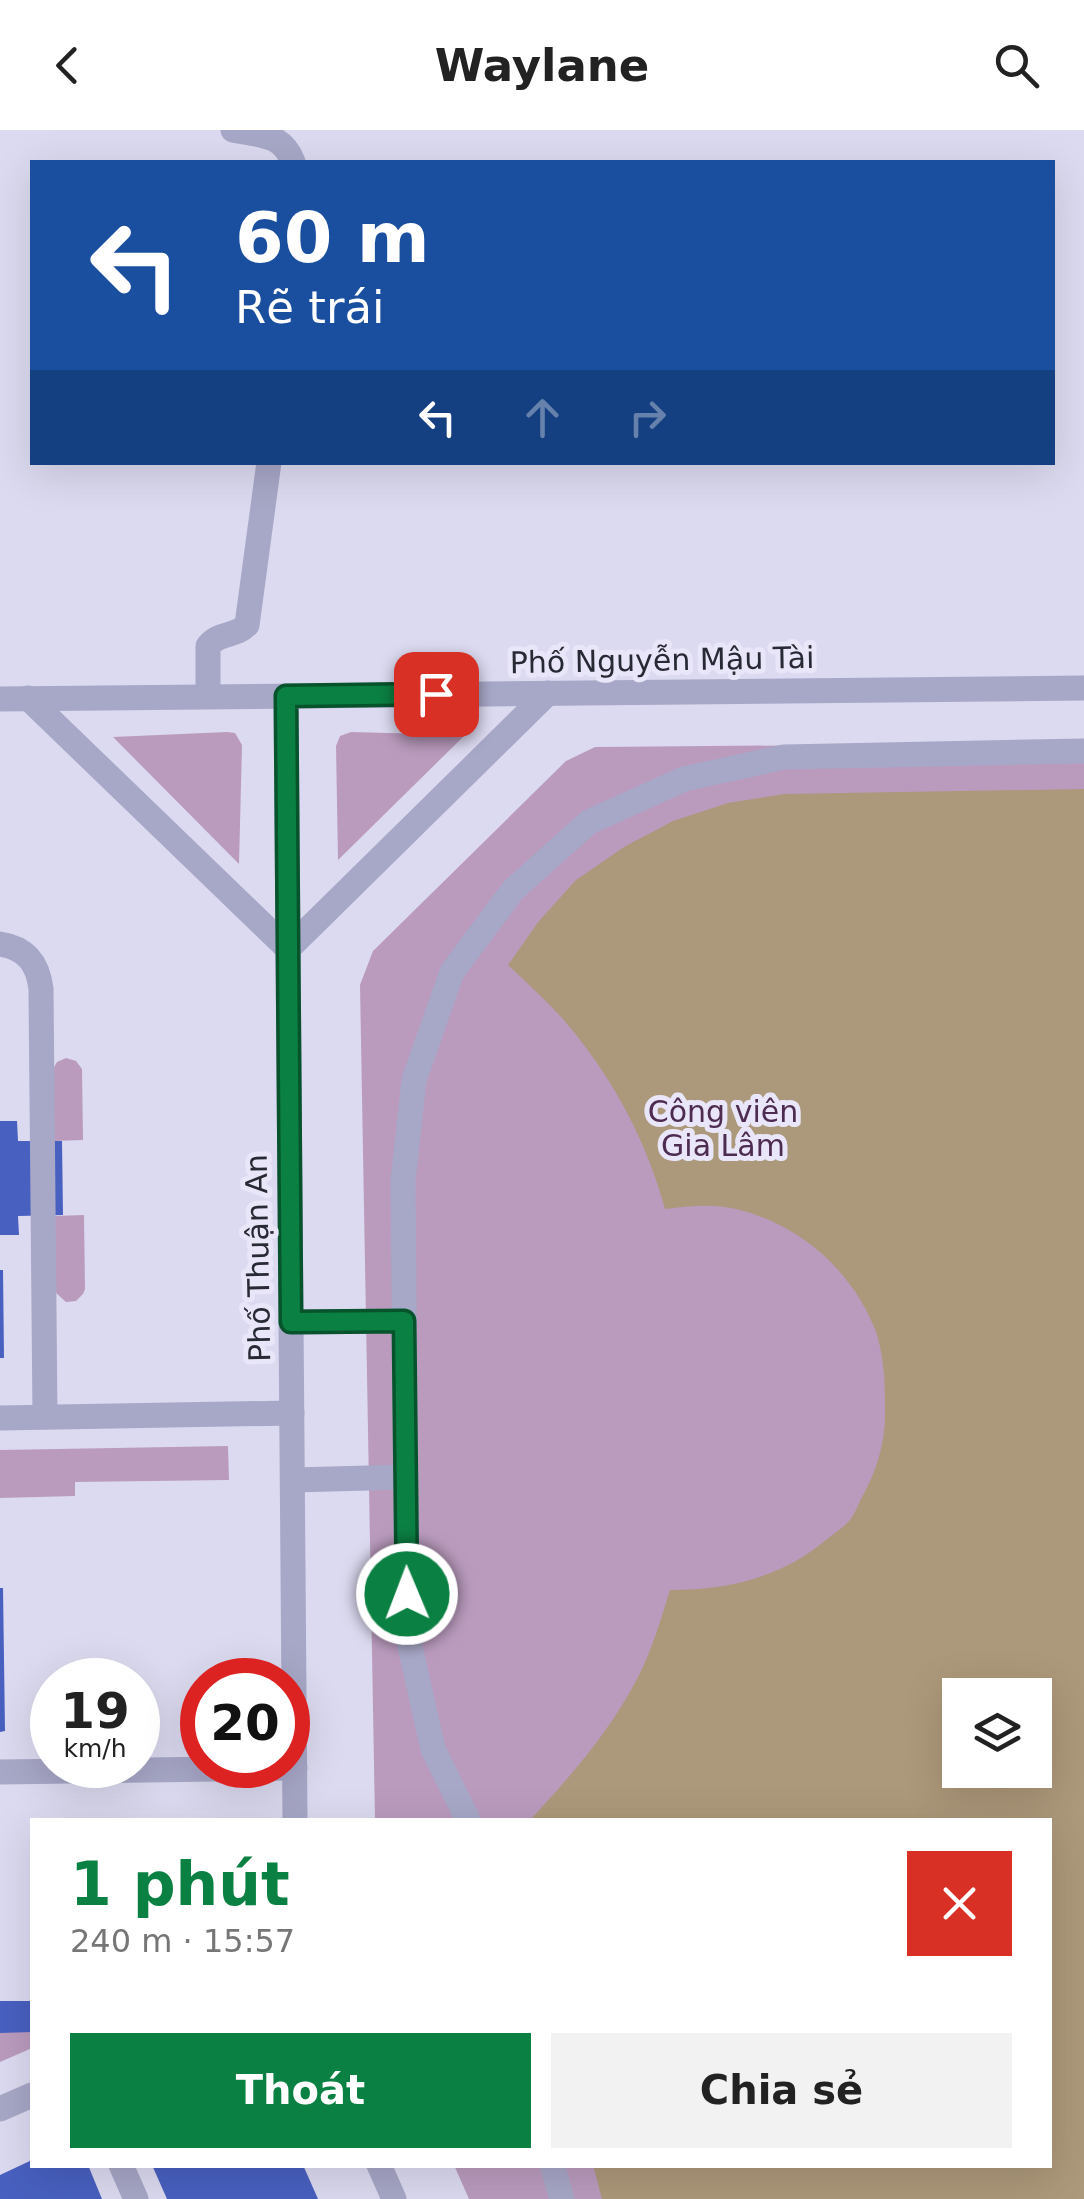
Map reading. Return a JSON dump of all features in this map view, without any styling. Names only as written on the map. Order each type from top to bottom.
[{"type":"street","points":[[233,130],[279,140],[292,160]]},
{"type":"street","points":[[208,696],[208,646],[220,636],[235,634],[247,626],[268,465]]},
{"type":"street","name":"Phố Nguyễn Mậu Tài","points":[[0,698],[1084,688]]},
{"type":"street","points":[[28,698],[288,949],[548,693]]},
{"type":"street","name":"Phố Thuận An","points":[[286,696],[294,1658]]},
{"type":"street","points":[[467,1818],[433,1749],[407,1633],[402,1181],[414,1080],[452,972],[514,890],[589,822],[684,779],[784,758],[1084,752]]},
{"type":"street","points":[[0,944],[23,951],[34,960],[42,989],[46,1417]]},
{"type":"street","points":[[291,1322],[404,1321]]},
{"type":"street","points":[[0,1418],[292,1413]]},
{"type":"street","points":[[293,1480],[406,1477]]},
{"type":"street","points":[[0,1772],[180,1770]]},
{"type":"street","name":"Phố Thuận An","points":[[295,1788],[295,1818]]},
{"type":"street","points":[[0,2109],[30,2096]]},
{"type":"street","points":[[122,2168],[136,2199]]},
{"type":"street","points":[[380,2168],[394,2199]]},
{"type":"street","points":[[553,2168],[562,2199]]},
{"type":"green space","points":[[351,732],[465,735],[338,860],[336,746],[340,736]]},
{"type":"green space","points":[[235,733],[242,745],[239,864],[113,737]]},
{"type":"green space","name":"Công viên Gia Lâm","points":[[1084,743],[1084,2199],[469,2199],[455,2168],[1052,2168],[1052,1818],[375,1818],[360,985],[373,951],[566,761],[595,747]]},
{"type":"green space","points":[[66,1058],[76,1061],[82,1069],[83,1140],[53,1141],[52,1071],[57,1062]]},
{"type":"green space","points":[[84,1215],[85,1289],[76,1301],[66,1302],[55,1292],[54,1216]]},
{"type":"green space","points":[[228,1446],[229,1480],[75,1482],[75,1496],[0,1498],[0,1450]]},
{"type":"green space","points":[[0,2001],[30,2001],[30,2049],[0,2062]]},
{"type":"shaded area","points":[[1084,789],[1084,2199],[602,2199],[594,2168],[1052,2168],[1052,1818],[532,1818],[589,1752],[627,1697],[648,1656],[670,1590],[712,1588],[772,1573],[841,1529],[851,1519],[871,1479],[884,1432],[885,1388],[876,1332],[840,1272],[804,1240],[763,1217],[721,1206],[665,1209],[639,1138],[603,1072],[566,1022],[508,965],[539,921],[576,880],[624,847],[673,821],[728,803],[784,794]]},
{"type":"building","points":[[0,1121],[17,1121],[18,1141],[62,1141],[63,1215],[18,1216],[19,1235],[0,1235]]},
{"type":"building","points":[[3,1270],[4,1358],[0,1358]]},
{"type":"building","points":[[0,1588],[5,1731],[0,1732]]},
{"type":"building","points":[[0,2001],[30,2001],[30,2032],[0,2033]]},
{"type":"building","points":[[30,2161],[30,2168],[89,2168],[102,2199],[0,2199],[0,2175]]},
{"type":"building","points":[[153,2168],[304,2168],[318,2199],[167,2199]]},
{"type":"route","points":[[407,1594],[404,1321],[291,1322],[286,696],[436,694]]}]
